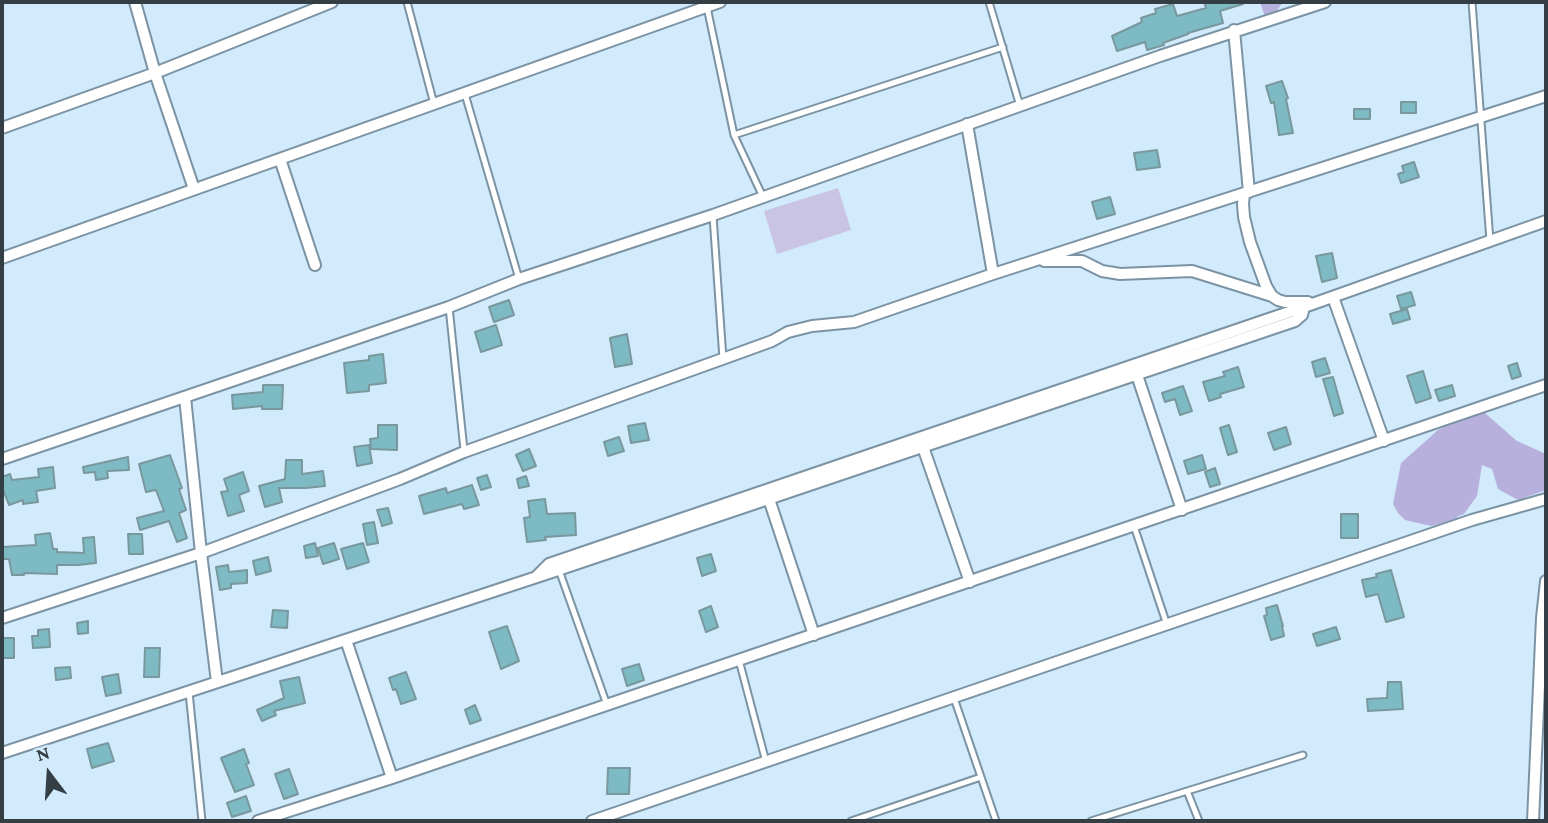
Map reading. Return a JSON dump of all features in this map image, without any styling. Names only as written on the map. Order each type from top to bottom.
[{"type":"street","points":[[135,2],[194,189]]},
{"type":"street","points":[[2,128],[155,72],[332,2]]},
{"type":"street","points":[[2,459],[449,307],[519,279],[713,215],[1234,30],[1325,2]]},
{"type":"street","points":[[2,258],[715,3]]},
{"type":"street","points":[[1234,30],[1247,192],[1243,204],[1244,217],[1250,242],[1272,296]]},
{"type":"street","points":[[2,618],[201,553],[400,479],[464,452],[772,341],[799,328],[854,322],[993,274],[1546,96]]},
{"type":"street","points":[[967,124],[993,274]]},
{"type":"street","points":[[280,159],[315,265]]},
{"type":"street","points":[[535,578],[549,564],[1304,307],[1546,221]]},
{"type":"street","points":[[1031,262],[1082,261],[1102,271],[1119,274],[1192,271],[1285,302],[1318,302]]},
{"type":"street","points":[[1333,297],[1384,441]]},
{"type":"street","points":[[2,753],[559,570],[1295,321],[1302,315],[1304,307]]},
{"type":"street","points":[[1137,375],[1182,510]]},
{"type":"street","points":[[258,821],[393,778],[1546,386]]},
{"type":"street","points":[[185,397],[217,682]]},
{"type":"street","points":[[923,447],[970,582]]},
{"type":"street","points":[[769,499],[814,635]]},
{"type":"street","points":[[592,821],[1472,520],[1546,499]]},
{"type":"street","points":[[1534,821],[1546,580]]},
{"type":"street","points":[[346,639],[393,778]]},
{"type":"lane","points":[[407,2],[434,104]]},
{"type":"lane","points":[[989,2],[1020,106]]},
{"type":"lane","points":[[1472,2],[1490,241]]},
{"type":"lane","points":[[715,3],[734,135],[764,197]]},
{"type":"lane","points":[[734,135],[1003,47]]},
{"type":"lane","points":[[465,94],[519,279]]},
{"type":"lane","points":[[713,215],[723,359]]},
{"type":"lane","points":[[449,307],[464,452]]},
{"type":"lane","points":[[1134,526],[1167,625]]},
{"type":"lane","points":[[559,570],[607,705]]},
{"type":"lane","points":[[739,660],[766,762]]},
{"type":"lane","points":[[188,691],[202,821]]},
{"type":"lane","points":[[954,698],[996,821]]},
{"type":"lane","points":[[1091,821],[1303,755]]},
{"type":"lane","points":[[851,821],[981,776]]},
{"type":"lane","points":[[1187,791],[1199,821]]},
{"type":"shaded area","points":[[1260,2],[1283,2],[1269,22]]},
{"type":"shaded area","points":[[838,188],[851,230],[777,254],[764,211]]},
{"type":"shaded area","points":[[1485,413],[1517,441],[1546,454],[1546,490],[1518,500],[1498,489],[1492,469],[1482,465],[1477,496],[1464,514],[1456,517],[1460,518],[1431,526],[1405,520],[1393,504],[1401,463],[1438,430],[1465,416]]},
{"type":"building","points":[[1204,2],[1243,4],[1220,11],[1223,23],[1188,33],[1147,50],[1145,42],[1117,51],[1112,36],[1142,22],[1141,18],[1156,13],[1155,9],[1173,4],[1177,16],[1206,8]]},
{"type":"building","points":[[1282,81],[1288,98],[1286,99],[1293,133],[1279,135],[1274,102],[1271,103],[1266,86]]},
{"type":"building","points":[[1401,102],[1416,102],[1416,113],[1401,113]]},
{"type":"building","points":[[1354,109],[1370,109],[1370,119],[1354,119]]},
{"type":"building","points":[[1157,150],[1160,167],[1137,170],[1134,153]]},
{"type":"building","points":[[1414,162],[1419,177],[1401,183],[1398,174],[1404,172],[1402,166]]},
{"type":"building","points":[[1110,197],[1115,214],[1097,219],[1092,202]]},
{"type":"building","points":[[1332,253],[1337,278],[1322,282],[1316,256]]},
{"type":"building","points":[[1411,292],[1415,305],[1401,309],[1397,296]]},
{"type":"building","points":[[509,300],[514,315],[494,322],[489,307]]},
{"type":"building","points":[[1407,309],[1410,319],[1393,324],[1390,314]]},
{"type":"building","points":[[496,325],[502,345],[481,352],[475,332]]},
{"type":"building","points":[[627,334],[632,364],[615,367],[610,338]]},
{"type":"building","points":[[383,354],[386,383],[369,385],[369,391],[347,393],[344,363],[369,360],[369,356]]},
{"type":"building","points":[[1325,358],[1330,373],[1316,377],[1312,362]]},
{"type":"building","points":[[1517,363],[1521,376],[1512,379],[1508,366]]},
{"type":"building","points":[[1238,367],[1244,387],[1220,394],[1221,397],[1209,401],[1203,382],[1225,376],[1223,372]]},
{"type":"building","points":[[1423,371],[1431,398],[1416,403],[1407,376]]},
{"type":"building","points":[[1333,377],[1343,413],[1334,416],[1323,379]]},
{"type":"building","points":[[263,385],[283,385],[282,409],[262,409],[262,406],[233,409],[232,395],[263,392]]},
{"type":"building","points":[[1452,385],[1455,396],[1439,401],[1435,390]]},
{"type":"building","points":[[1183,386],[1192,411],[1180,415],[1175,399],[1165,402],[1162,393]]},
{"type":"building","points":[[645,423],[649,440],[631,443],[628,426]]},
{"type":"building","points":[[378,425],[397,425],[397,450],[371,449],[370,439],[378,438]]},
{"type":"building","points":[[1229,425],[1237,452],[1228,455],[1220,428]]},
{"type":"building","points":[[1286,427],[1291,444],[1274,450],[1268,433]]},
{"type":"building","points":[[619,437],[624,451],[608,456],[604,442]]},
{"type":"building","points":[[369,445],[372,463],[357,466],[354,447]]},
{"type":"building","points":[[529,449],[536,466],[523,471],[516,455]]},
{"type":"building","points":[[170,455],[182,488],[179,489],[186,510],[179,513],[187,538],[177,542],[169,521],[140,530],[137,518],[164,511],[156,490],[146,492],[139,464]]},
{"type":"building","points":[[1202,455],[1206,469],[1188,474],[1184,461]]},
{"type":"building","points":[[128,457],[129,470],[107,471],[108,478],[96,480],[95,472],[84,473],[83,467]]},
{"type":"building","points":[[286,460],[302,460],[302,474],[323,471],[325,486],[279,488],[282,502],[265,507],[259,486],[285,479]]},
{"type":"building","points":[[53,467],[55,488],[36,491],[38,502],[23,504],[23,500],[9,505],[2,487],[2,477],[10,474],[12,480],[39,477],[38,469]]},
{"type":"building","points":[[1215,468],[1220,484],[1210,487],[1205,472]]},
{"type":"building","points":[[243,472],[249,491],[239,495],[244,511],[228,516],[221,492],[228,491],[224,479]]},
{"type":"building","points":[[487,475],[491,487],[481,490],[477,478]]},
{"type":"building","points":[[526,476],[529,486],[519,488],[517,479]]},
{"type":"building","points":[[472,485],[479,505],[464,509],[462,504],[424,514],[419,496],[446,488],[447,493]]},
{"type":"building","points":[[545,499],[547,514],[575,513],[576,535],[545,537],[546,540],[527,542],[524,518],[530,517],[528,501]]},
{"type":"building","points":[[388,508],[392,523],[382,526],[377,510]]},
{"type":"building","points":[[1341,514],[1358,514],[1358,538],[1341,538]]},
{"type":"building","points":[[374,522],[378,543],[367,545],[363,524]]},
{"type":"building","points":[[50,533],[53,549],[57,549],[57,552],[84,553],[83,538],[94,537],[96,563],[57,565],[57,574],[12,575],[9,559],[2,559],[2,547],[36,545],[35,535]]},
{"type":"building","points":[[128,534],[142,534],[143,554],[129,554]]},
{"type":"building","points":[[315,543],[318,556],[306,558],[304,546]]},
{"type":"building","points":[[334,543],[339,559],[323,564],[318,548]]},
{"type":"building","points":[[363,543],[369,562],[347,569],[341,549]]},
{"type":"building","points":[[711,554],[716,571],[702,576],[697,558]]},
{"type":"building","points":[[268,557],[271,571],[256,575],[253,561]]},
{"type":"building","points":[[228,565],[229,572],[247,570],[247,583],[231,584],[231,588],[220,590],[216,567]]},
{"type":"building","points":[[1391,570],[1404,617],[1386,622],[1378,594],[1366,597],[1362,580]]},
{"type":"building","points":[[1277,605],[1284,636],[1271,640],[1264,616],[1267,615],[1266,608]]},
{"type":"building","points":[[711,606],[718,627],[706,632],[699,611]]},
{"type":"building","points":[[273,610],[288,611],[287,628],[271,627]]},
{"type":"building","points":[[88,621],[88,633],[78,634],[77,623]]},
{"type":"building","points":[[507,626],[519,661],[501,669],[489,632]]},
{"type":"building","points":[[1336,627],[1340,639],[1317,646],[1313,634]]},
{"type":"building","points":[[49,629],[50,647],[33,648],[32,636],[38,636],[38,630]]},
{"type":"building","points":[[3,638],[14,638],[14,658],[3,658]]},
{"type":"building","points":[[145,648],[160,648],[159,677],[144,677]]},
{"type":"building","points":[[639,664],[644,680],[627,686],[622,669]]},
{"type":"building","points":[[70,667],[71,678],[56,680],[55,668]]},
{"type":"building","points":[[406,672],[416,699],[401,704],[389,678]]},
{"type":"building","points":[[118,674],[121,693],[106,696],[102,677]]},
{"type":"building","points":[[299,677],[305,703],[274,711],[276,715],[262,721],[257,710],[284,698],[280,681]]},
{"type":"building","points":[[1388,682],[1401,682],[1403,709],[1368,711],[1367,699],[1387,698]]},
{"type":"building","points":[[475,705],[481,720],[470,724],[465,710]]},
{"type":"building","points":[[108,743],[114,761],[92,768],[87,749]]},
{"type":"building","points":[[244,749],[254,785],[235,792],[221,758]]},
{"type":"building","points":[[608,768],[630,768],[629,794],[607,794]]},
{"type":"building","points":[[289,769],[298,794],[284,799],[275,774]]},
{"type":"building","points":[[246,796],[251,811],[232,817],[227,803]]}]
